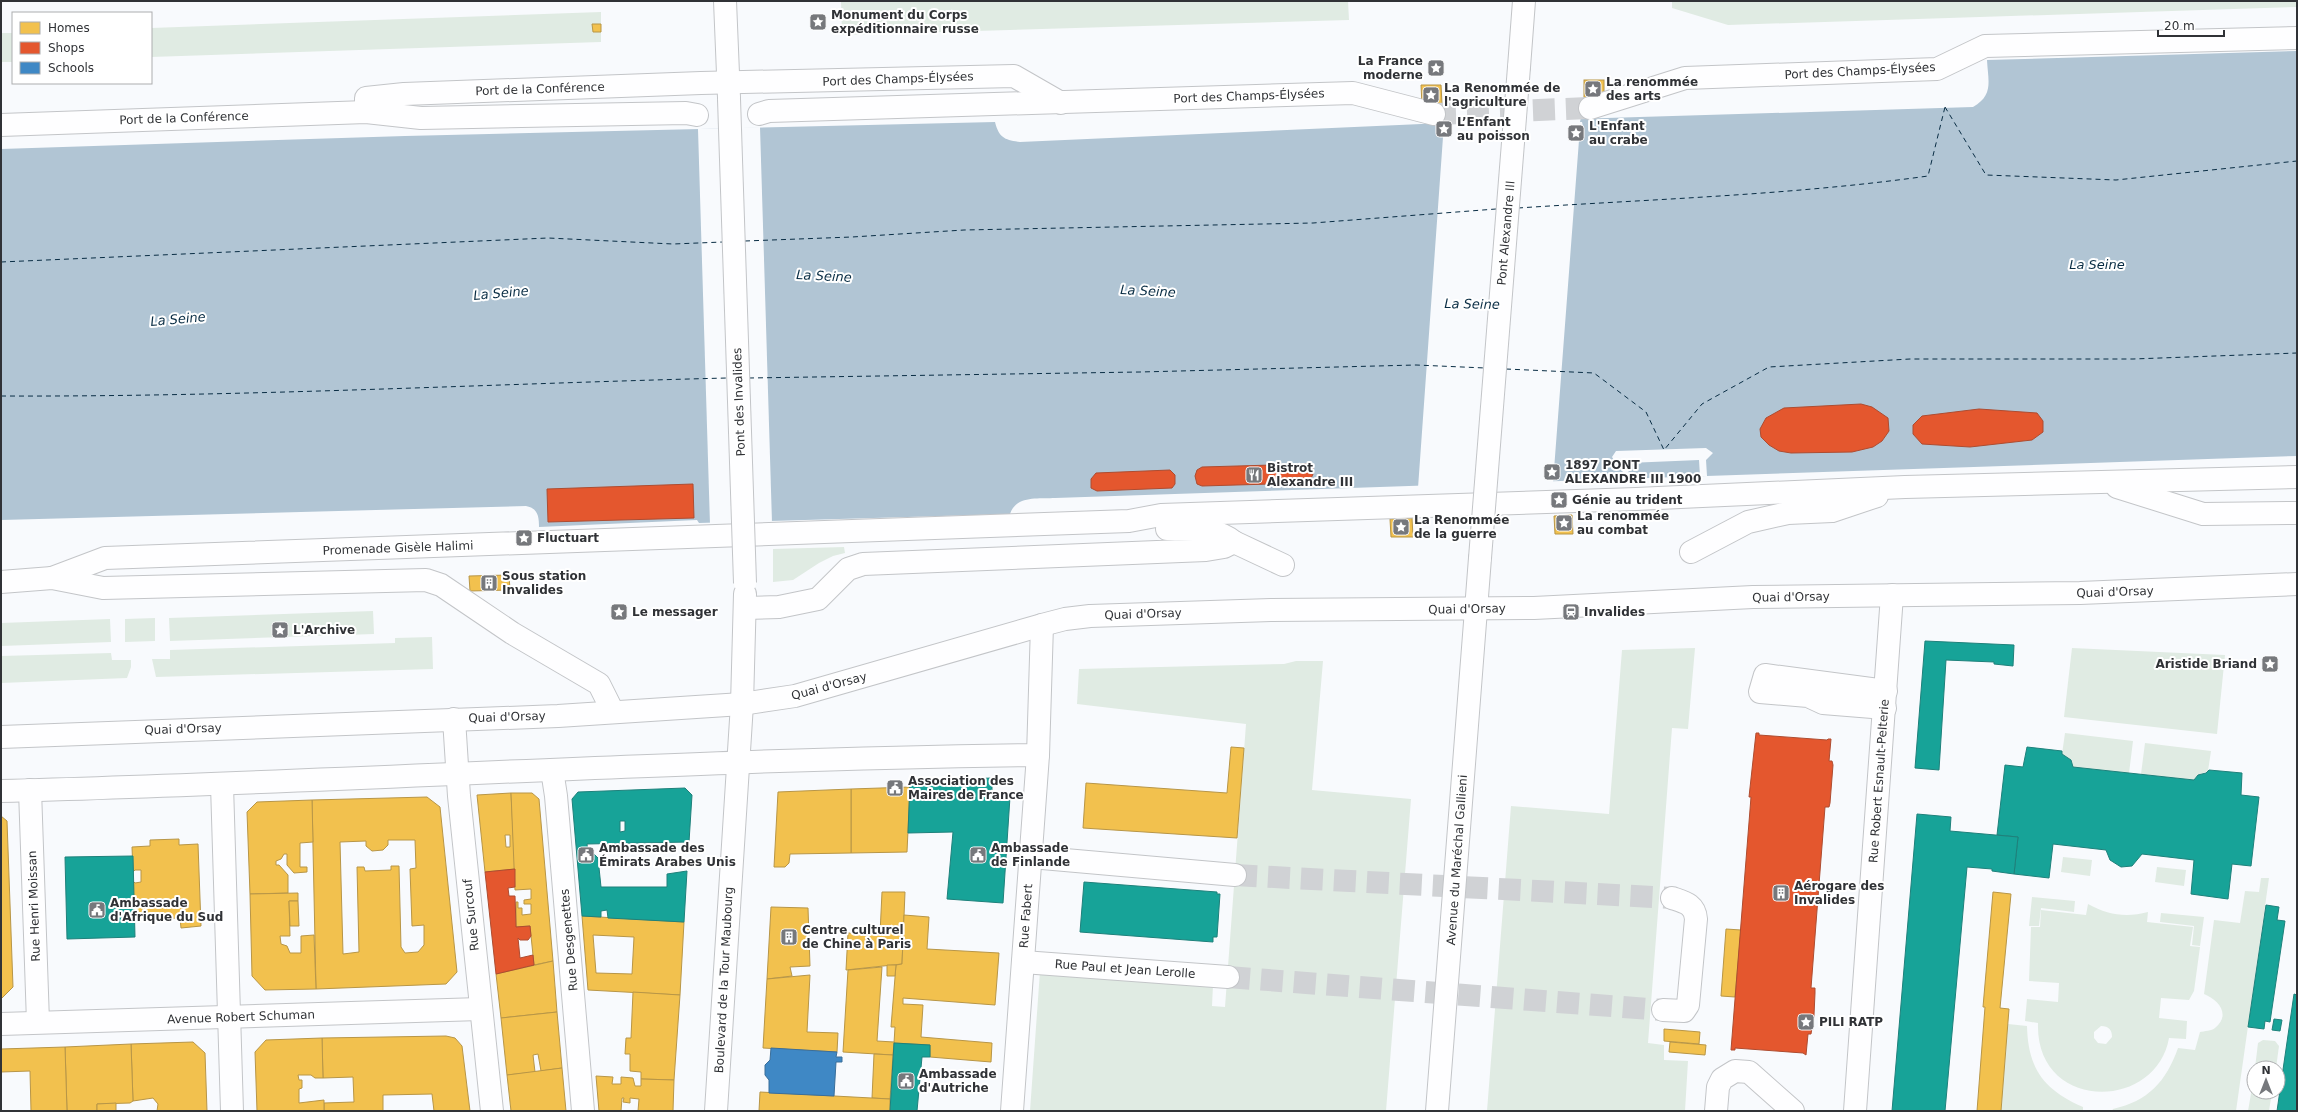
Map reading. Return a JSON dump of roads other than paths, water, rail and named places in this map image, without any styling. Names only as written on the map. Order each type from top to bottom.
[{"type":"street","name":"Pont des Invalides","points":[[725,1],[744,583],[742,704]]},
{"type":"street","name":"Pont Alexandre III","points":[[1477,609],[1524,1]]},
{"type":"street","name":"Port des Champs-Élysées","points":[[1590,108],[1685,78],[1938,69],[1986,46],[2297,38]]},
{"type":"street","name":"Port des Champs-Élysées","points":[[729,91],[1014,76],[1061,103]]},
{"type":"street","name":"Port de la Conférence","points":[[366,112],[366,98],[404,94],[729,91]]},
{"type":"street","name":"Port des Champs-Élysées","points":[[759,114],[769,111],[1353,93],[1434,114]]},
{"type":"street","name":"Port de la Conférence","points":[[1,125],[366,112],[421,118],[686,113],[697,115]]},
{"type":"street","points":[[1129,521],[1161,515],[1636,499],[1905,487],[2297,477]]},
{"type":"street","points":[[2098,481],[2203,514],[2297,514]]},
{"type":"street","points":[[1691,552],[1748,522],[1788,513],[1832,511],[1905,487]]},
{"type":"street","points":[[1129,521],[1162,529],[1211,531],[1227,536],[1234,542],[1283,565]]},
{"type":"street","name":"Promenade Gisèle Halimi","points":[[52,578],[105,558],[1129,521]]},
{"type":"street","points":[[744,608],[779,607],[818,599],[848,569],[863,564],[1206,550],[1224,547],[1234,542]]},
{"type":"street","name":"Promenade Gisèle Halimi","points":[[1,582],[52,578],[103,588],[426,580],[441,585],[512,633],[599,684],[613,712]]},
{"type":"street","name":"Quai d'Orsay","points":[[1,737],[613,712],[742,704],[795,696],[1065,619],[1098,616],[1271,610],[1477,609],[1753,597],[2080,593],[2297,584]]},
{"type":"street","name":"Rue Robert Esnault-Pelterie","points":[[1855,1111],[1892,595]]},
{"type":"street","name":"Avenue du Maréchal Gallieni","points":[[1437,1111],[1477,609]]},
{"type":"street","name":"Rue Fabert","points":[[1012,1111],[1038,755],[1042,625]]},
{"type":"street","name":"Boulevard de la Tour Maubourg","points":[[716,1111],[737,763],[742,704]]},
{"type":"street","name":"Rue Surcouf","points":[[454,719],[457,775],[480,1009],[492,1111]]},
{"type":"street","points":[[1,791],[222,785],[737,763],[1038,755]]},
{"type":"street","points":[[807,772],[875,770],[886,759]]},
{"type":"street","points":[[552,770],[571,782],[632,781]]},
{"type":"street","name":"Rue Desgenettes","points":[[552,770],[556,796],[583,1111]]},
{"type":"street","points":[[222,785],[232,1111]]},
{"type":"street","name":"Rue Henri Moissan","points":[[30,790],[38,1022]]},
{"type":"street","points":[[1031,857],[1235,875]]},
{"type":"street","points":[[1663,1010],[1684,1011],[1688,1006],[1696,919],[1696,911],[1690,904],[1672,898]]},
{"type":"street","name":"Rue Paul et Jean Lerolle","points":[[1023,962],[1228,977]]},
{"type":"street","name":"Avenue Robert Schuman","points":[[1,1024],[480,1009]]},
{"type":"street","points":[[1716,1111],[1718,1087],[1722,1079],[1735,1071],[1749,1072],[1793,1111]]},
{"type":"water","name":"La Seine","points":[[2297,51],[2297,456],[1035,498],[1017,504],[1010,514],[699,523],[697,520],[539,527],[537,514],[533,509],[526,506],[1,520],[1,149],[405,136],[995,122],[998,132],[1003,137],[1020,142],[1444,123],[1973,107],[1984,98],[1987,92],[1989,81],[1987,60]]},
{"type":"tunnel","points":[[1434,114],[1590,108]]},
{"type":"tunnel","points":[[1235,875],[1672,898]]},
{"type":"tunnel","points":[[1228,977],[1663,1010]]},
{"type":"place","name":"Monument du Corps expéditionnaire russe","points":[[818,22]]},
{"type":"place","name":"La France moderne","points":[[1436,68]]},
{"type":"place","name":"La renommée des arts","points":[[1593,89]]},
{"type":"place","name":"La Renommée de l'agriculture","points":[[1431,95]]},
{"type":"place","name":"L’Enfant au poisson","points":[[1444,129]]},
{"type":"place","name":"L'Enfant au crabe","points":[[1576,133]]},
{"type":"place","name":"1897 PONT ALEXANDRE III 1900","points":[[1552,472]]},
{"type":"place","name":"Bistrot Alexandre III","points":[[1254,475]]},
{"type":"place","name":"Génie au trident","points":[[1559,500]]},
{"type":"place","name":"La renommée au combat","points":[[1564,523]]},
{"type":"place","name":"La Renommée de la guerre","points":[[1401,527]]},
{"type":"place","name":"Fluctuart","points":[[524,538]]},
{"type":"place","name":"Sous station Invalides","points":[[489,583]]},
{"type":"place","name":"Le messager","points":[[619,612]]},
{"type":"place","name":"Invalides","points":[[1571,612]]},
{"type":"place","name":"L'Archive","points":[[280,630]]},
{"type":"place","name":"Aristide Briand","points":[[2270,664]]},
{"type":"place","name":"Association des Maires de France","points":[[895,788]]},
{"type":"place","name":"Ambassade des Émirats Arabes Unis","points":[[586,855]]},
{"type":"place","name":"Ambassade de Finlande","points":[[978,855]]},
{"type":"place","name":"Aérogare des Invalides","points":[[1781,893]]},
{"type":"place","name":"Ambassade d'Afrique du Sud","points":[[97,910]]},
{"type":"place","name":"Centre culturel de Chine à Paris","points":[[789,937]]},
{"type":"place","name":"PILI RATP","points":[[1806,1022]]},
{"type":"place","name":"Ambassade d'Autriche","points":[[906,1081]]}]
